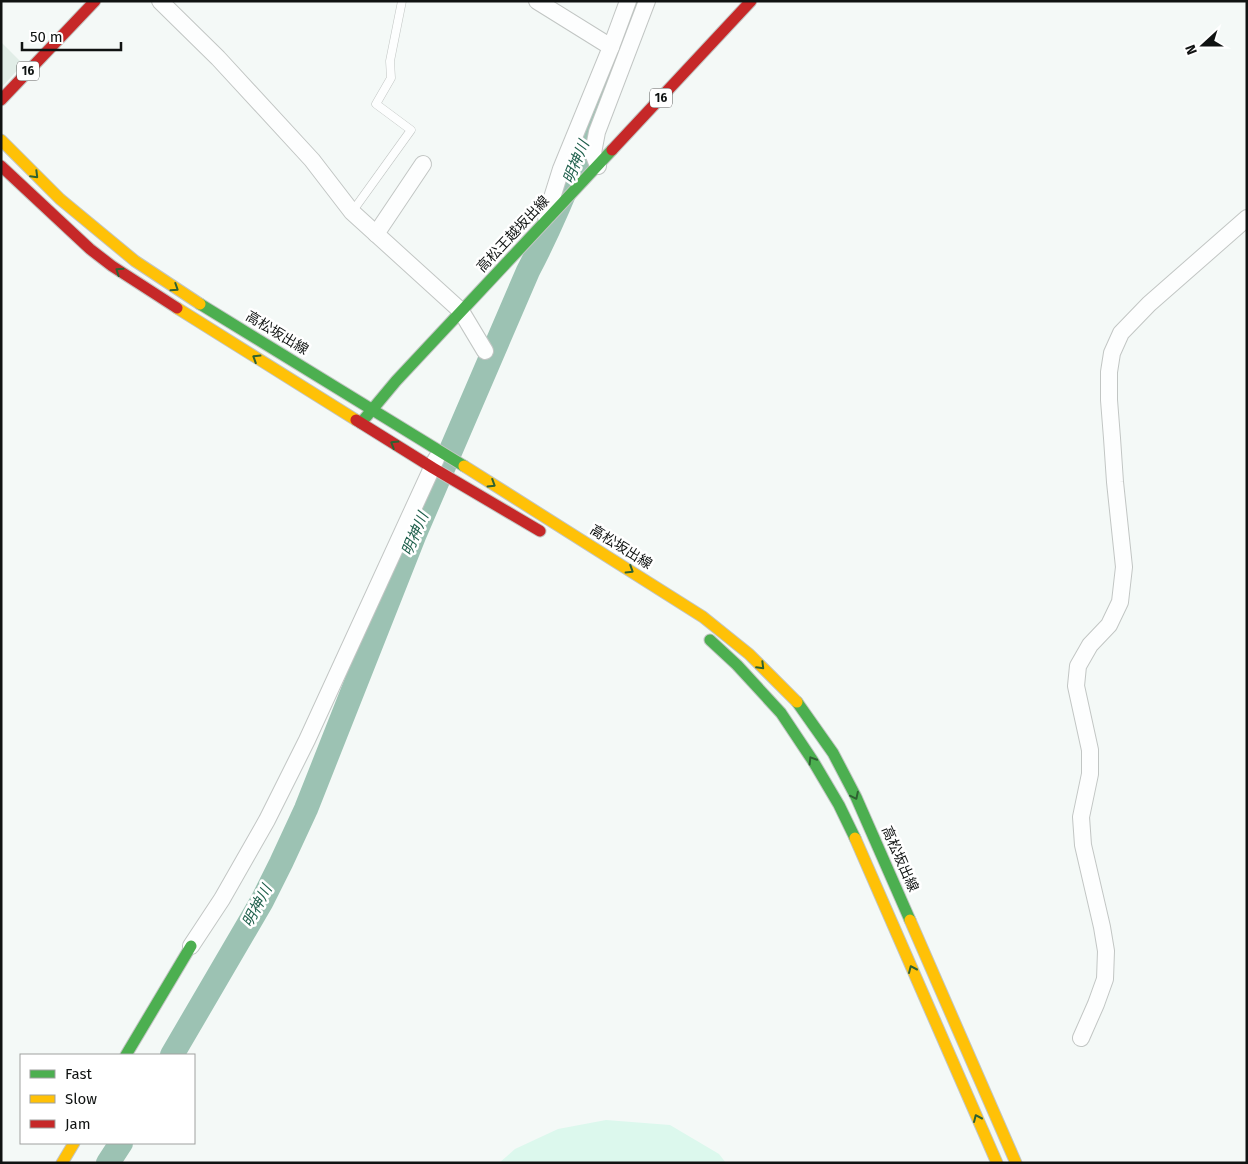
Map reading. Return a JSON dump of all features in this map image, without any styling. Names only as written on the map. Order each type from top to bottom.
[{"type":"main road","name":"16","points":[[1,100],[95,1]]},
{"type":"main road","name":"高松王越坂出線","points":[[361,423],[396,381],[751,1]]},
{"type":"main road","name":"高松坂出線","points":[[1,140],[60,199],[135,261],[224,319],[444,453],[703,616],[749,654],[796,701],[833,753],[856,797],[1016,1163]]},
{"type":"main road","points":[[1,166],[90,249],[112,266],[213,332],[553,539]]},
{"type":"main road","points":[[700,631],[737,665],[781,713],[839,805],[997,1163]]},
{"type":"main road","points":[[127,1054],[191,946]]},
{"type":"main road","points":[[62,1163],[73,1144]]},
{"type":"street","points":[[160,1],[218,58],[312,160],[352,212],[461,312],[485,351]]},
{"type":"street","points":[[538,1],[611,47]]},
{"type":"street","points":[[543,224],[561,169],[628,1]]},
{"type":"street","points":[[598,166],[593,153],[597,132],[647,1]]},
{"type":"street","points":[[376,234],[422,173]]},
{"type":"street","points":[[1081,1038],[1096,1004],[1104,979],[1106,951],[1083,844],[1081,817],[1090,774],[1090,750],[1076,686],[1078,666],[1090,645],[1108,625],[1120,602],[1124,567],[1109,400],[1109,372],[1112,352],[1121,333],[1149,304],[1247,218]]},
{"type":"street","points":[[191,946],[222,899],[271,812],[438,470],[444,453]]},
{"type":"lane","points":[[352,212],[411,130],[376,104],[391,78],[390,61],[402,1]]},
{"type":"shaded area","points":[[1,42],[23,64],[1,88]]},
{"type":"green space","points":[[606,1120],[670,1125],[719,1154],[726,1163],[499,1163],[515,1149],[558,1129]]},
{"type":"waterway","name":"明神川","points":[[173,1054],[262,901],[306,809],[414,536],[528,271],[573,172],[636,1]]},
{"type":"waterway","name":"明神川","points":[[108,1163],[120,1144]]},
{"type":"traffic: fast","points":[[361,423],[396,381],[612,150]]},
{"type":"traffic: fast","points":[[200,304],[464,466]]},
{"type":"traffic: fast","points":[[710,640],[737,665],[781,713],[813,761],[839,805],[855,838]]},
{"type":"traffic: fast","points":[[797,702],[833,753],[856,797],[910,920]]},
{"type":"traffic: fast","points":[[127,1054],[191,946]]},
{"type":"traffic: slow","points":[[1,140],[60,199],[135,261],[200,304]]},
{"type":"traffic: slow","points":[[177,308],[356,420]]},
{"type":"traffic: slow","points":[[464,466],[703,617],[749,654],[797,702]]},
{"type":"traffic: slow","points":[[855,838],[997,1163]]},
{"type":"traffic: slow","points":[[910,920],[1016,1163]]},
{"type":"traffic: slow","points":[[62,1163],[73,1144]]},
{"type":"traffic: jam","points":[[1,100],[95,1]]},
{"type":"traffic: jam","points":[[612,150],[751,1]]},
{"type":"traffic: jam","points":[[1,166],[90,249],[112,266],[177,308]]},
{"type":"traffic: jam","points":[[356,420],[540,531]]}]
